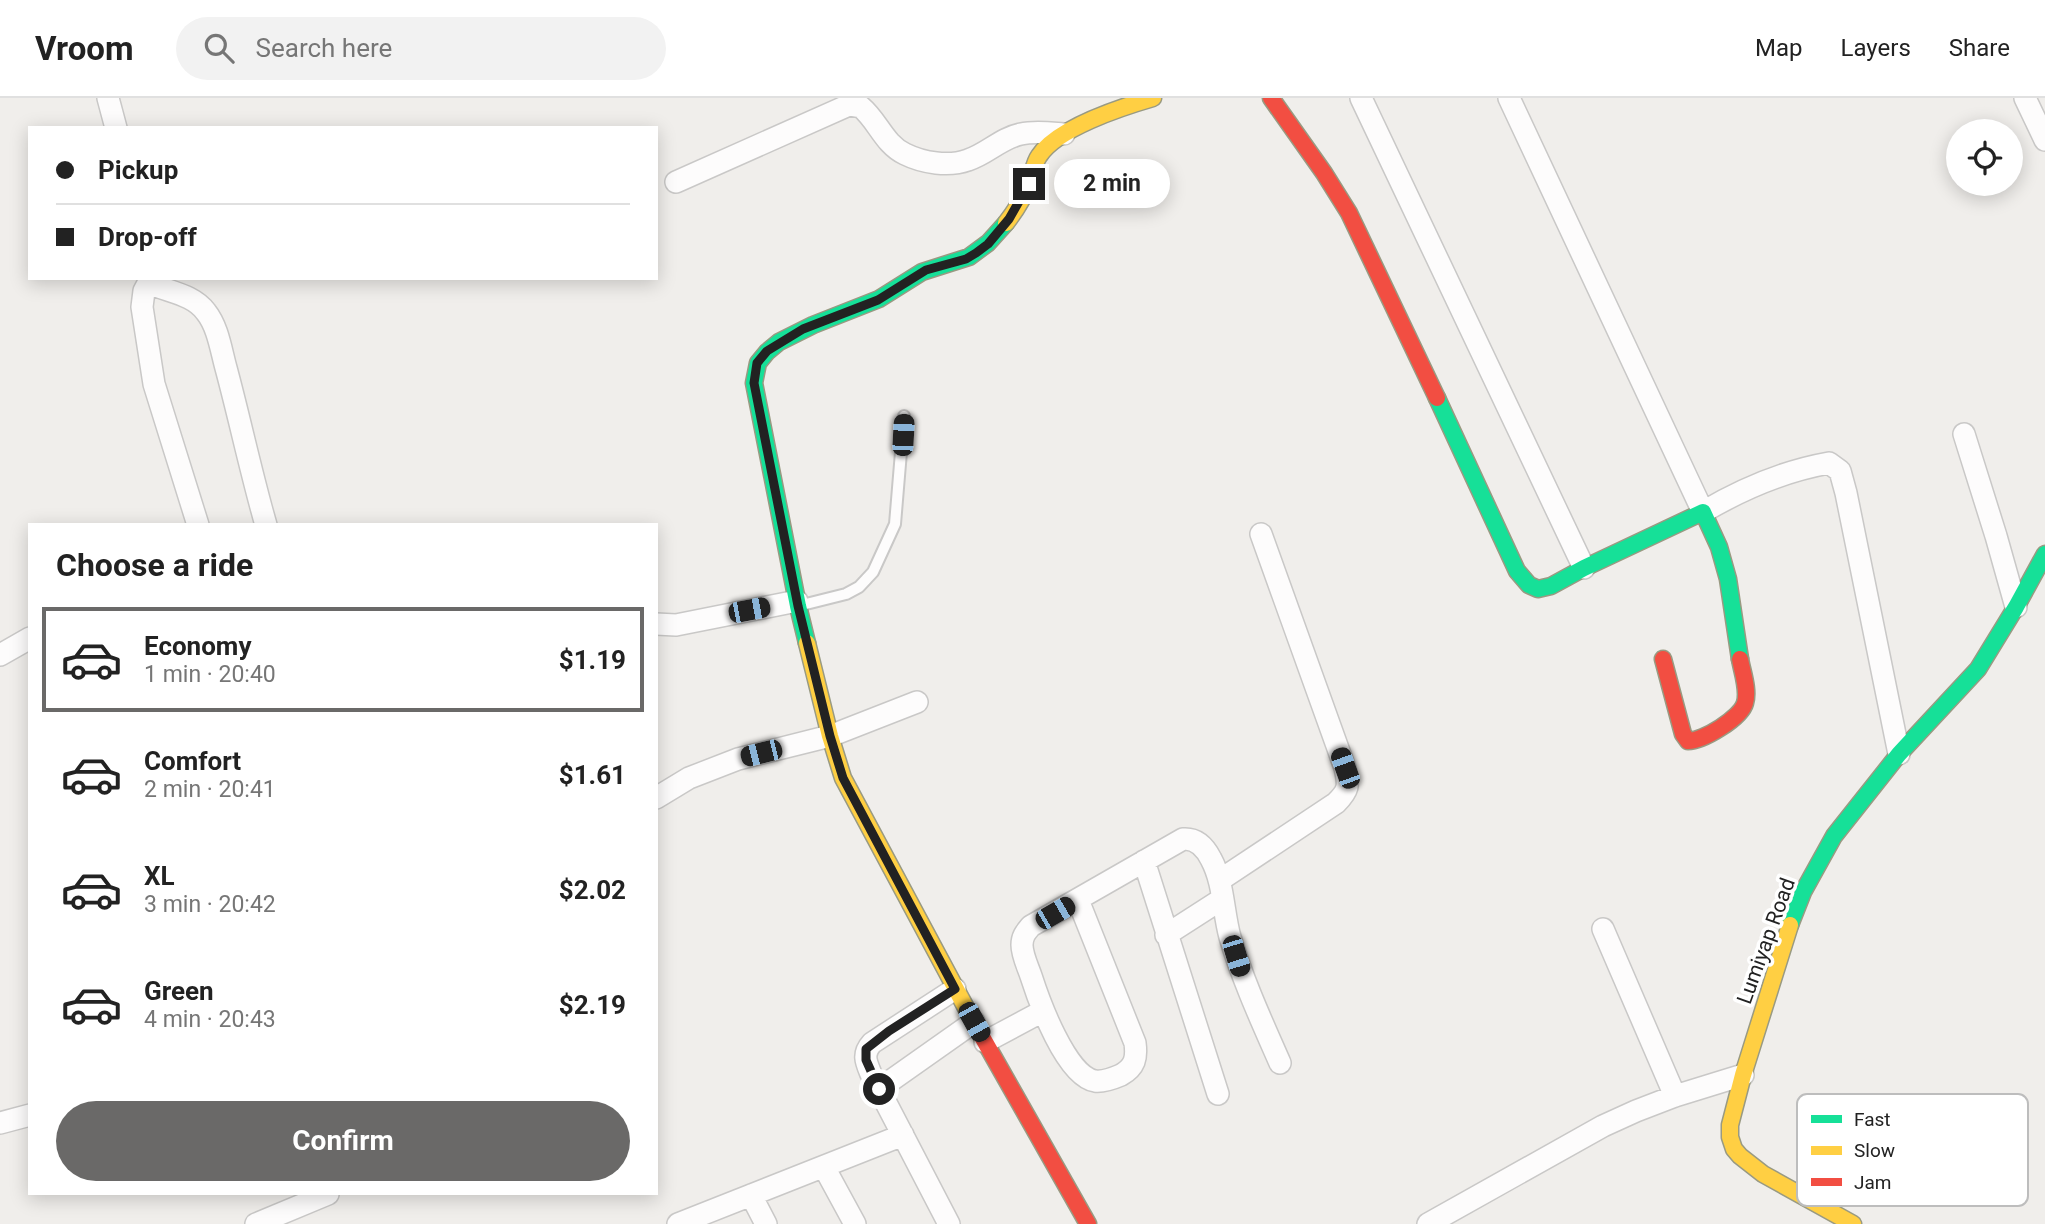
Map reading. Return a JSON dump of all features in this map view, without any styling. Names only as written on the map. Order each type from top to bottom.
[{"type":"street","points":[[108,98],[115,126]]},
{"type":"street","points":[[1088,1224],[955,989],[843,778],[830,736],[798,603],[754,383],[757,363],[767,351],[803,329],[878,300],[926,270],[966,259],[988,244],[1009,219],[1029,184],[1038,156],[1049,144],[1110,114],[1153,98]]},
{"type":"street","points":[[1271,98],[1325,173],[1349,213],[1517,571],[1529,585],[1538,589],[1551,586],[1766,481],[1806,467],[1829,463],[1840,471],[1899,754]]},
{"type":"street","points":[[1361,98],[1584,568]]},
{"type":"street","points":[[1509,98],[1718,547],[1728,579],[1746,686],[1745,705],[1740,713],[1706,737],[1688,741],[1680,725],[1663,659]]},
{"type":"street","points":[[2025,98],[2042,127]]},
{"type":"street","points":[[676,182],[849,105],[862,107],[889,142],[904,154],[948,164],[969,160],[1006,139],[1021,134],[1065,134]]},
{"type":"street","points":[[197,523],[154,384],[142,307],[144,291],[150,281],[199,304],[207,312],[214,326],[266,523]]},
{"type":"street","points":[[1964,434],[1997,536],[2016,607]]},
{"type":"street","points":[[1166,935],[1221,889],[1336,803],[1347,790],[1345,768],[1261,534]]},
{"type":"street","name":"Lumiyap Road","points":[[1797,1193],[1763,1174],[1740,1156],[1730,1138],[1730,1125],[1782,947],[1803,892],[1834,836],[1899,754],[1978,670],[2045,555]]},
{"type":"street","points":[[658,624],[676,625],[798,603]]},
{"type":"street","points":[[0,655],[28,639]]},
{"type":"street","points":[[658,798],[689,778],[738,759],[830,736],[917,702]]},
{"type":"street","points":[[1078,900],[1135,1043],[1136,1054],[1133,1066],[1110,1079],[1094,1081],[1082,1074],[1059,1042],[1043,1011],[1022,946],[1023,935],[1031,926],[1144,861],[1183,839],[1192,838],[1211,858],[1243,976],[1280,1063]]},
{"type":"street","points":[[1144,861],[1218,1094]]},
{"type":"street","points":[[1603,929],[1675,1096]]},
{"type":"street","points":[[948,1224],[879,1089],[866,1060],[866,1049],[955,989]]},
{"type":"street","points":[[985,1042],[1043,1011]]},
{"type":"street","points":[[879,1089],[974,1022]]},
{"type":"street","points":[[1429,1224],[1604,1126],[1675,1096],[1743,1075]]},
{"type":"street","points":[[0,1123],[28,1116]]},
{"type":"street","points":[[678,1224],[903,1135]]},
{"type":"street","points":[[824,1167],[855,1224]]},
{"type":"street","points":[[257,1224],[326,1195]]},
{"type":"street","points":[[751,1195],[766,1224]]},
{"type":"street","name":"Lumiyap Road","points":[[1819,1206],[1849,1223]]},
{"type":"lane","points":[[798,603],[846,594],[859,587],[873,572],[895,524],[904,416]]},
{"type":"traffic: fast","points":[[807,643],[754,383],[758,363],[779,342],[813,325],[879,299],[922,272],[969,257],[988,243],[1006,223]]},
{"type":"traffic: fast","points":[[1437,398],[1517,571],[1529,585],[1538,589],[1551,586],[1703,512],[1719,547],[1728,579],[1740,659]]},
{"type":"traffic: fast","points":[[1790,925],[1803,892],[1834,836],[1899,754],[1978,669],[2045,554]]},
{"type":"traffic: slow","points":[[1006,223],[1026,192],[1037,159],[1048,146],[1060,136],[1091,120],[1153,98]]},
{"type":"traffic: slow","points":[[807,643],[843,778],[972,1019]]},
{"type":"traffic: slow","points":[[1790,925],[1743,1075],[1730,1125],[1730,1137],[1740,1156],[1763,1174],[1797,1193]]},
{"type":"traffic: slow","points":[[1821,1206],[1853,1224]]},
{"type":"traffic: jam","points":[[1271,98],[1349,213],[1437,398]]},
{"type":"traffic: jam","points":[[1663,659],[1683,734],[1688,741],[1721,728],[1742,709],[1746,692],[1740,659]]},
{"type":"traffic: jam","points":[[972,1019],[1088,1224]]},
{"type":"route","points":[[879,1089],[866,1060],[866,1049],[955,989],[843,778],[798,606],[754,383],[757,363],[767,351],[803,329],[878,300],[926,270],[966,259],[976,253],[988,244],[1009,219],[1029,184]]}]
